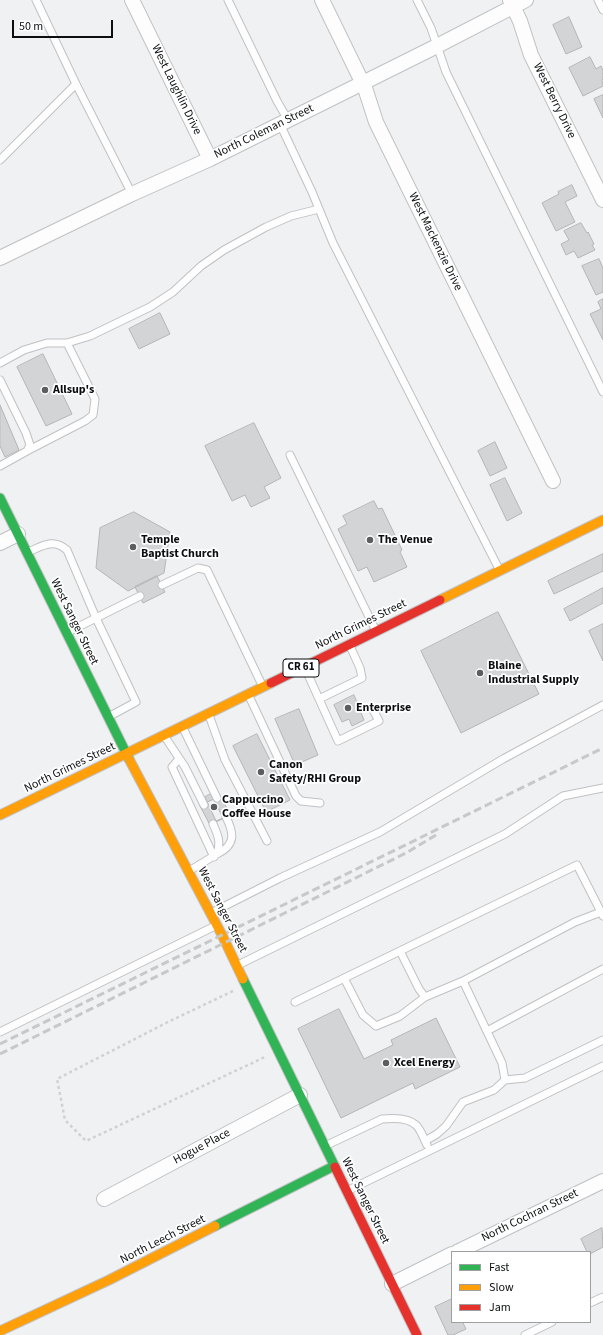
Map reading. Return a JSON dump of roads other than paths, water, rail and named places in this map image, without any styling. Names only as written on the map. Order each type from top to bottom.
[{"type":"main road","name":"West Sanger Street","points":[[0,498],[126,753],[217,925],[418,1335]]},
{"type":"main road","name":"North Grimes Street","points":[[0,815],[603,520]]},
{"type":"main road","name":"North Leech Street","points":[[0,1331],[109,1280],[334,1166]]},
{"type":"street","name":"West Laughlin Drive","points":[[132,0],[210,159]]},
{"type":"street","name":"West Mackenzie Drive","points":[[322,0],[362,83],[376,122],[553,482]]},
{"type":"street","name":"North Coleman Street","points":[[0,258],[132,194],[210,159],[437,46],[511,3],[526,0]]},
{"type":"street","name":"West Berry Drive","points":[[511,3],[520,20],[531,55],[603,200]]},
{"type":"street","points":[[0,543],[18,534]]},
{"type":"street","name":"Hogue Place","points":[[104,1199],[300,1095]]},
{"type":"street","name":"North Cochran Street","points":[[459,1251],[603,1181]]},
{"type":"street","points":[[392,1284],[451,1254]]},
{"type":"lane","points":[[36,0],[76,84],[132,194]]},
{"type":"lane","points":[[228,0],[277,100],[284,122],[333,243],[500,571]]},
{"type":"lane","points":[[417,0],[431,28],[450,79],[603,392]]},
{"type":"lane","points":[[598,0],[603,10]]},
{"type":"lane","points":[[0,160],[76,84]]},
{"type":"lane","points":[[0,363],[24,350],[47,342],[67,343],[90,336],[150,307],[173,292],[202,266],[224,250],[291,216],[319,209]]},
{"type":"lane","points":[[0,466],[85,421],[93,415],[95,399],[67,343]]},
{"type":"lane","points":[[0,380],[26,433],[30,445],[27,451]]},
{"type":"lane","points":[[290,455],[376,631]]},
{"type":"lane","points":[[26,552],[50,543],[61,545],[67,550],[96,618],[136,702],[108,716]]},
{"type":"lane","points":[[162,585],[198,568],[207,570],[263,686]]},
{"type":"lane","points":[[66,633],[140,596]]},
{"type":"lane","points":[[319,699],[362,678],[360,668],[349,644]]},
{"type":"lane","points":[[304,666],[338,741],[378,721],[372,708]]},
{"type":"lane","points":[[248,694],[296,796],[301,801],[320,803]]},
{"type":"lane","points":[[211,913],[280,878],[380,832],[503,759],[603,706]]},
{"type":"lane","points":[[209,713],[225,760],[267,841]]},
{"type":"lane","points":[[182,726],[217,798]]},
{"type":"lane","points":[[164,735],[204,805]]},
{"type":"lane","points":[[179,759],[172,767],[216,855]]},
{"type":"lane","points":[[237,966],[505,834],[563,796],[603,788]]},
{"type":"lane","points":[[189,871],[224,851],[230,843],[232,836],[231,826],[226,817]]},
{"type":"lane","points":[[213,824],[219,838],[220,846],[216,855]]},
{"type":"lane","points":[[295,1002],[344,978],[577,865],[602,914],[575,922],[463,981],[425,997],[400,1016],[376,1026],[363,1015],[344,978]]},
{"type":"lane","points":[[0,1032],[217,925]]},
{"type":"lane","points":[[400,951],[419,989],[425,997]]},
{"type":"lane","points":[[487,1031],[603,970]]},
{"type":"lane","points":[[463,981],[502,1063],[505,1080]]},
{"type":"lane","points":[[425,1141],[438,1134],[446,1126],[463,1102],[494,1090],[505,1080],[525,1078],[603,1040]]},
{"type":"lane","points":[[347,1191],[603,1066]]},
{"type":"lane","points":[[325,1146],[382,1119],[392,1118],[406,1119],[416,1125],[431,1150]]},
{"type":"lane","points":[[591,1303],[603,1297]]},
{"type":"lane","points":[[525,1335],[550,1323]]},
{"type":"railway","points":[[0,1044],[603,748]]},
{"type":"railway","points":[[0,1054],[406,853],[436,835]]},
{"type":"place","name":"Allsup's","points":[[45,390]]},
{"type":"place","name":"The Venue","points":[[370,540]]},
{"type":"place","name":"Temple Baptist Church","points":[[133,547]]},
{"type":"place","name":"Blaine Industrial Supply","points":[[480,673]]},
{"type":"place","name":"Enterprise","points":[[348,708]]},
{"type":"place","name":"Canon Safety/RHI Group","points":[[261,772]]},
{"type":"place","name":"Cappuccino Coffee House","points":[[214,807]]},
{"type":"place","name":"Xcel Energy","points":[[386,1063]]}]
